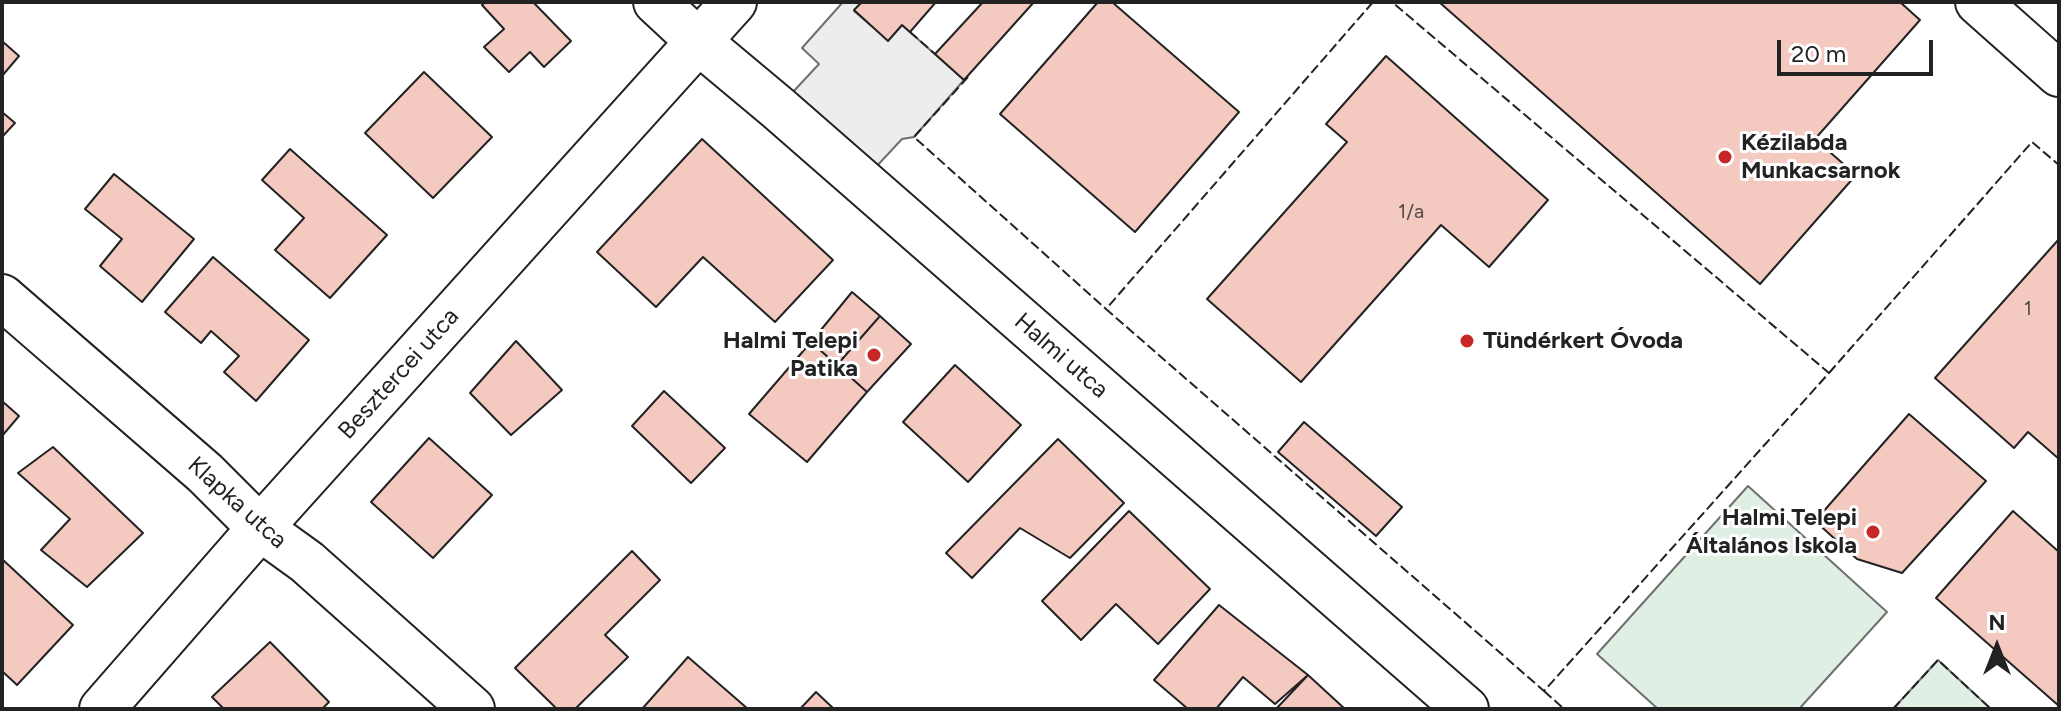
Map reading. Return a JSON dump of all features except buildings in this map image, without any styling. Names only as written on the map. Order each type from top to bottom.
[{"type":"street","name":"Halmi utca","points":[[656,2],[1466,709]]},
{"type":"street","name":"Besztercei utca","points":[[102,709],[260,528],[734,2]]},
{"type":"street","points":[[1978,2],[2059,74]]},
{"type":"street","name":"Klapka utca","points":[[2,297],[212,479],[260,528],[307,562],[472,709]]},
{"type":"green space","points":[[1748,486],[1887,612],[1799,709],[1658,709],[1597,654]]},
{"type":"green space","points":[[1938,660],[1991,709],[1893,709]]},
{"type":"shaded area","points":[[843,2],[862,2],[854,11],[888,40],[902,25],[964,80],[914,137],[902,139],[862,182],[778,108],[819,64],[802,48]]},
{"type":"fence","points":[[1373,2],[1106,309],[1544,691],[1829,373],[1392,2]]},
{"type":"fence","points":[[910,32],[935,54]]},
{"type":"fence","points":[[968,77],[914,137],[1106,309]]},
{"type":"fence","points":[[1829,373],[2032,142],[2059,165]]},
{"type":"fence","points":[[1893,709],[1938,660],[1991,709]]},
{"type":"fence","points":[[1544,691],[1564,709]]},
{"type":"place","name":"Kézilabda Munkacsarnok","points":[[1725,157]]},
{"type":"place","name":"Tündérkert Óvoda","points":[[1467,341]]},
{"type":"place","name":"Halmi Telepi Patika","points":[[874,355]]},
{"type":"place","name":"Halmi Telepi Általános Iskola","points":[[1873,532]]}]
